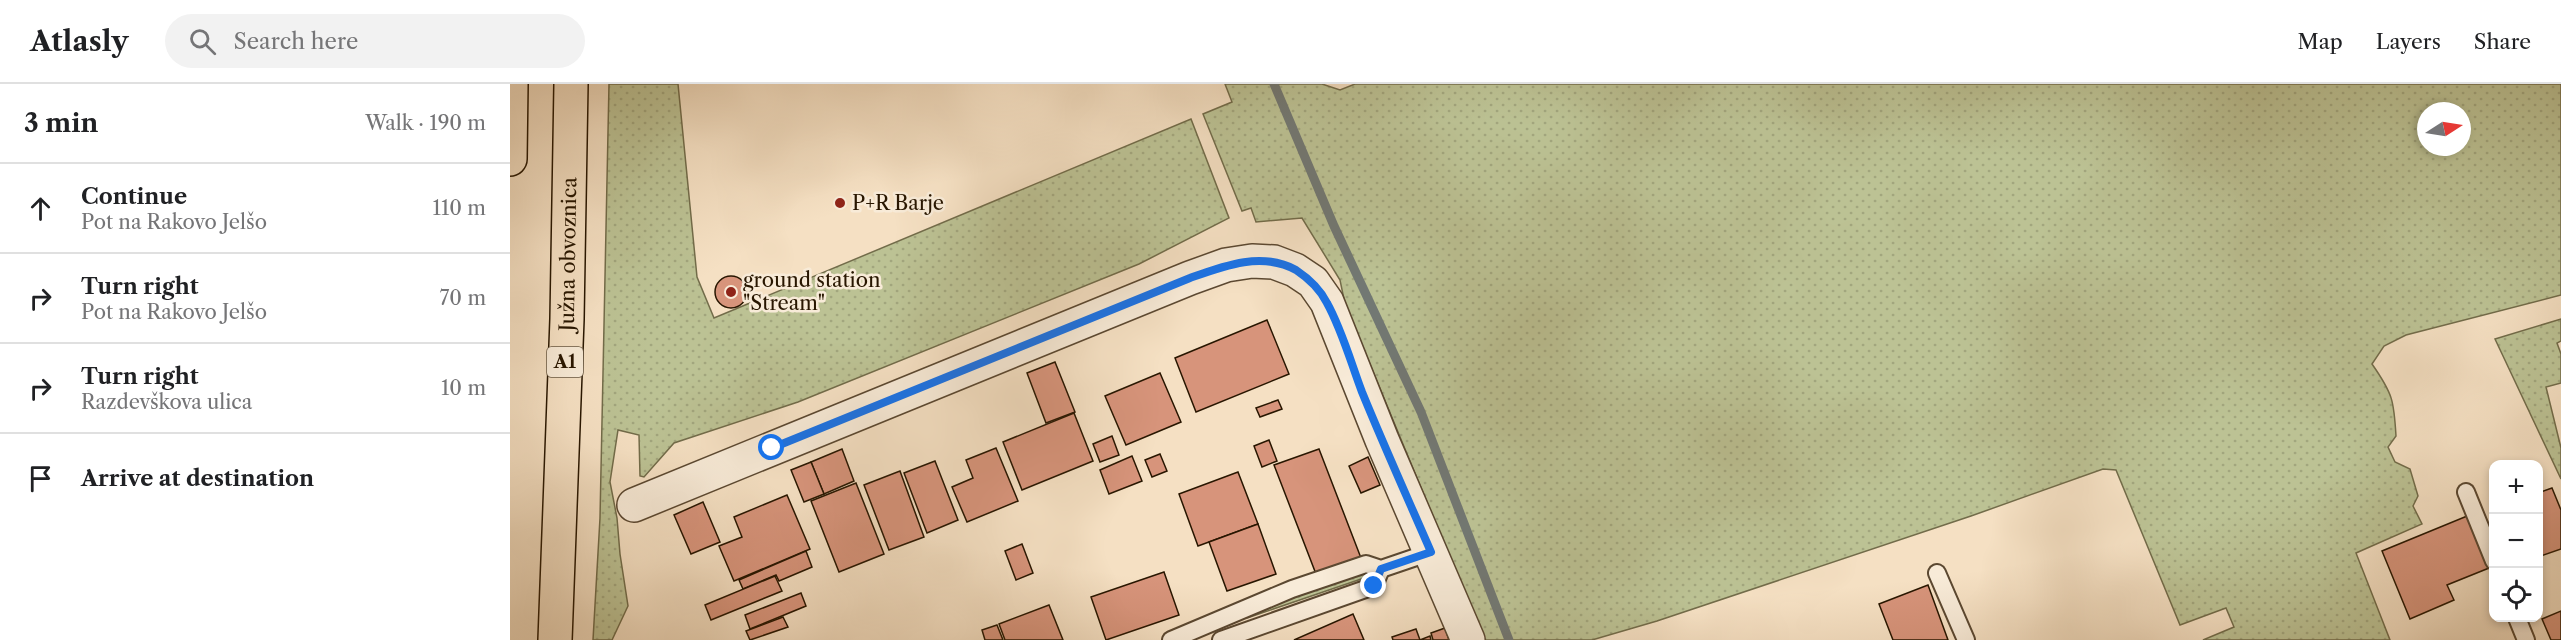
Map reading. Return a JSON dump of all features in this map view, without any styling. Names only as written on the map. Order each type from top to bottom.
[{"type":"highway","points":[[510,159],[511,84]]},
{"type":"highway","name":"Južna obvoznica","points":[[555,640],[566,330],[571,84]]},
{"type":"street","points":[[634,505],[1190,278],[1226,265],[1252,261],[1274,262],[1295,270],[1312,282],[1327,302],[1382,440],[1468,640]]},
{"type":"lane","points":[[2466,492],[2489,551]]},
{"type":"lane","points":[[1175,640],[1292,589],[1366,564],[1381,569],[1431,552]]},
{"type":"lane","points":[[1221,640],[1374,586],[1381,569]]},
{"type":"lane","points":[[1937,573],[1966,640]]},
{"type":"lane","points":[[2519,622],[2526,640]]},
{"type":"green space","points":[[609,84],[678,84],[697,277],[714,318],[1191,119],[1229,218],[1139,264],[798,402],[674,443],[644,477],[640,476],[639,435],[618,430],[610,482],[628,606],[612,640],[593,640],[600,518]]},
{"type":"green space","points":[[1225,84],[1322,84],[1340,90],[1355,84],[2561,84],[2561,295],[2406,335],[2384,346],[2372,364],[2388,391],[2393,406],[2396,436],[2388,447],[2395,462],[2410,469],[2418,496],[2413,506],[2422,524],[2356,553],[2390,640],[2203,640],[2234,627],[2226,608],[2180,625],[2116,470],[2103,469],[1971,516],[1657,621],[1592,640],[1484,640],[1345,304],[1340,280],[1302,218],[1256,222],[1251,208],[1242,211],[1203,114],[1232,102]]},
{"type":"green space","points":[[2561,319],[2561,341],[2557,343],[2561,354],[2561,383],[2546,387],[2561,448],[2561,479],[2495,339]]},
{"type":"green space","points":[[1368,571],[1370,576],[1247,618],[1310,590]]},
{"type":"building","name":"ground station \"Stream\"","points":[[731,276],[742,281],[747,292],[742,303],[731,308],[720,303],[715,292],[720,281]]},
{"type":"building","points":[[1267,320],[1289,374],[1196,412],[1175,358]]},
{"type":"building","points":[[1055,362],[1075,412],[1046,423],[1027,373]]},
{"type":"building","points":[[1160,373],[1181,422],[1126,445],[1105,396]]},
{"type":"building","points":[[1278,400],[1282,409],[1260,417],[1256,408]]},
{"type":"building","points":[[1074,413],[1093,461],[1022,490],[1003,442]]},
{"type":"building","points":[[1112,436],[1119,455],[1100,462],[1093,444]]},
{"type":"building","points":[[1269,440],[1277,461],[1262,467],[1254,446]]},
{"type":"building","points":[[996,448],[1018,501],[967,522],[952,487],[973,478],[966,460]]},
{"type":"building","points":[[842,449],[854,481],[824,494],[811,462]]},
{"type":"building","points":[[1319,449],[1361,558],[1316,574],[1274,465]]},
{"type":"building","points":[[1160,454],[1167,471],[1152,477],[1145,460]]},
{"type":"building","points":[[1132,456],[1142,481],[1109,494],[1100,470]]},
{"type":"building","points":[[1368,457],[1380,485],[1361,493],[1349,466]]},
{"type":"building","points":[[935,461],[958,520],[927,533],[904,473]]},
{"type":"building","points":[[811,462],[824,494],[804,502],[791,470]]},
{"type":"building","points":[[900,471],[924,537],[889,550],[864,485]]},
{"type":"building","points":[[1238,472],[1258,524],[1198,546],[1179,494]]},
{"type":"building","points":[[856,483],[884,554],[839,572],[811,501]]},
{"type":"building","points":[[2552,488],[2561,510],[2561,549],[2543,555],[2543,514],[2543,491]]},
{"type":"building","points":[[787,495],[810,549],[734,581],[719,546],[742,537],[734,517]]},
{"type":"building","points":[[703,502],[720,542],[691,554],[674,515]]},
{"type":"building","points":[[2472,514],[2489,554],[2489,568],[2447,585],[2454,600],[2410,619],[2382,551]]},
{"type":"building","points":[[1258,524],[1276,574],[1227,591],[1209,542]]},
{"type":"building","points":[[1022,544],[1033,573],[1016,580],[1005,551]]},
{"type":"building","points":[[806,551],[812,567],[779,581],[776,575],[743,589],[739,580]]},
{"type":"building","points":[[1164,572],[1179,615],[1106,640],[1091,597]]},
{"type":"building","points":[[775,576],[782,591],[711,620],[705,605]]},
{"type":"building","points":[[1928,585],[1948,640],[1893,640],[1879,604]]},
{"type":"building","points":[[801,593],[806,606],[750,629],[745,615]]},
{"type":"building","points":[[1049,605],[1063,640],[1005,640],[999,624]]},
{"type":"building","points":[[2561,611],[2561,640],[2551,640],[2543,619]]},
{"type":"building","points":[[1353,614],[1364,640],[1294,640]]},
{"type":"building","points":[[783,617],[788,627],[750,640],[746,631]]},
{"type":"building","points":[[997,625],[1003,640],[985,640],[982,630]]},
{"type":"building","points":[[1445,628],[1449,640],[1433,640],[1431,633]]},
{"type":"building","points":[[1416,629],[1420,640],[1393,640],[1392,637]]},
{"type":"waterway","points":[[1274,84],[1334,226],[1421,412],[1509,640]]},
{"type":"place","name":"P+R Barje","points":[[840,203]]},
{"type":"place","name":"ground station \"Stream\"","points":[[731,292]]},
{"type":"route","points":[[772,448],[1190,278],[1226,265],[1252,261],[1274,262],[1295,270],[1312,282],[1327,302],[1382,440],[1431,552],[1381,569],[1374,586]]}]
